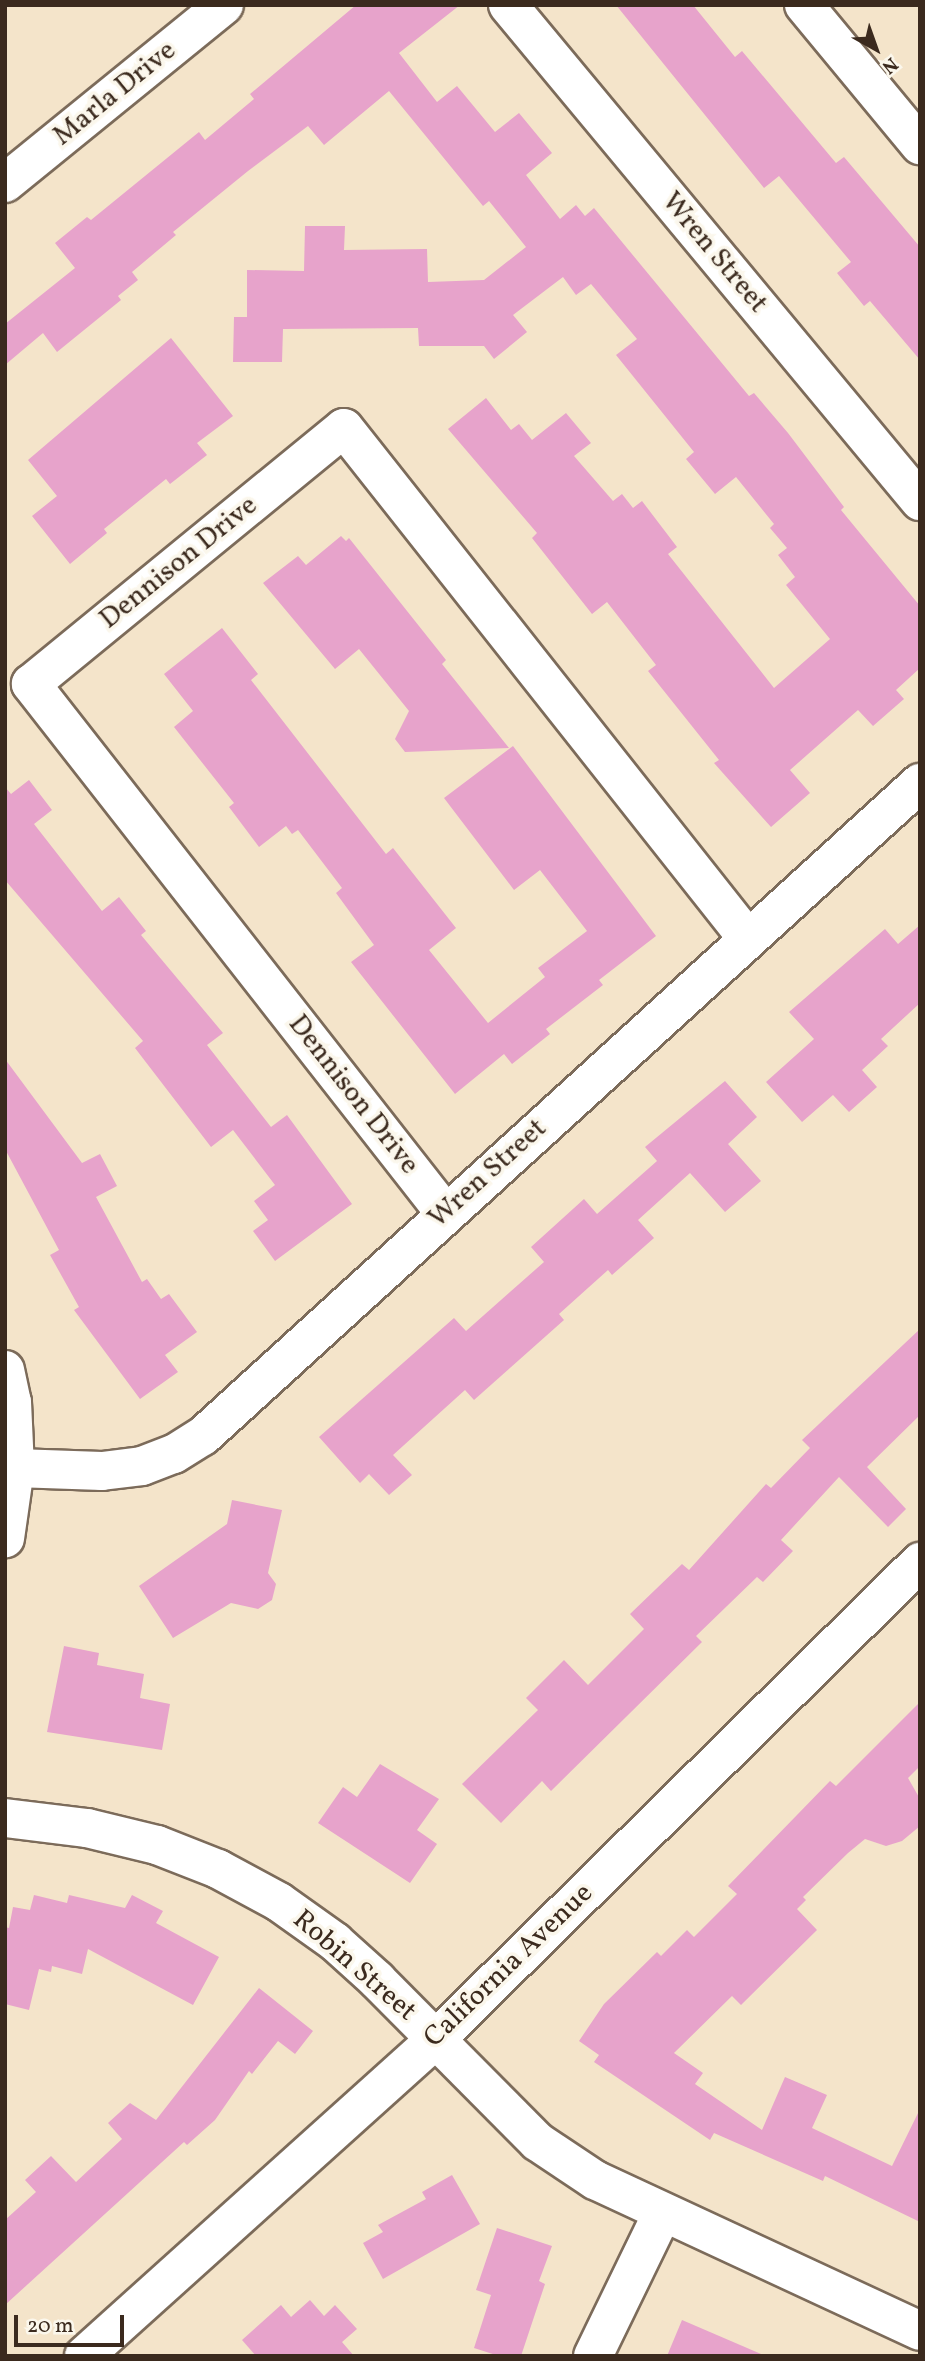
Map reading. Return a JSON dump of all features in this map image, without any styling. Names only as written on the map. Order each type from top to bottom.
[{"type":"street","name":"Marla Drive","points":[[5,183],[224,5]]},
{"type":"street","name":"Wren Street","points":[[508,5],[920,501]]},
{"type":"street","points":[[804,5],[920,145]]},
{"type":"street","name":"Dennison Drive","points":[[445,1213],[31,684],[344,428],[748,939]]},
{"type":"street","name":"Wren Street","points":[[15,1468],[102,1471],[142,1466],[174,1454],[203,1436],[920,783]]},
{"type":"street","points":[[5,1370],[12,1402],[15,1468],[5,1538]]},
{"type":"street","name":"California Avenue","points":[[84,2356],[436,2039],[920,1562]]},
{"type":"street","name":"Robin Street","points":[[5,1818],[86,1828],[157,1845],[218,1869],[279,1902],[335,1942],[538,2142],[595,2180],[662,2214],[920,2331]]},
{"type":"street","points":[[593,2356],[662,2214]]},
{"type":"building","points":[[356,5],[460,5],[399,53],[437,102],[457,86],[495,132],[519,113],[552,153],[526,175],[560,219],[576,205],[585,216],[594,208],[749,396],[754,393],[788,433],[844,507],[841,510],[920,606],[920,668],[896,690],[904,699],[873,726],[858,710],[790,770],[810,793],[771,827],[714,763],[719,760],[648,671],[656,665],[607,602],[592,614],[532,538],[537,533],[448,429],[486,398],[511,430],[519,424],[532,440],[566,413],[591,443],[574,456],[613,501],[622,494],[633,508],[642,501],[677,547],[668,554],[774,688],[830,639],[786,585],[795,577],[778,555],[787,548],[770,528],[774,524],[736,477],[715,494],[686,459],[694,452],[616,355],[637,339],[591,284],[576,295],[563,277],[513,315],[527,332],[494,359],[484,346],[419,346],[418,328],[283,329],[282,362],[233,362],[234,317],[247,317],[247,270],[304,271],[305,226],[345,226],[344,250],[427,249],[428,282],[484,280],[526,247],[489,201],[483,206],[389,91],[324,145],[308,126],[248,171],[173,232],[176,235],[132,272],[138,280],[118,296],[121,300],[57,352],[43,333],[5,365],[5,324],[75,268],[55,243],[87,217],[91,220],[199,132],[205,140],[254,99],[250,94]]},
{"type":"building","points":[[616,5],[693,5],[735,57],[742,51],[836,163],[844,157],[920,247],[920,360],[870,301],[864,306],[837,273],[851,262],[779,176],[764,188]]},
{"type":"building","points":[[171,338],[233,416],[197,443],[207,455],[170,484],[166,479],[104,529],[107,533],[70,564],[32,516],[57,496],[28,460]]},
{"type":"building","points":[[341,536],[346,541],[349,538],[446,660],[442,664],[509,748],[405,752],[395,739],[409,711],[359,649],[335,669],[263,583],[298,556],[306,565]]},
{"type":"building","points":[[222,628],[258,674],[251,680],[386,854],[393,848],[456,928],[429,950],[488,1023],[545,977],[538,968],[587,931],[540,870],[514,890],[444,798],[513,746],[656,936],[599,980],[603,985],[546,1029],[550,1034],[512,1064],[504,1054],[455,1094],[351,962],[374,945],[336,893],[342,888],[298,830],[292,834],[286,826],[259,847],[229,807],[234,803],[174,727],[193,711],[164,674]]},
{"type":"building","points":[[29,780],[52,810],[34,824],[102,911],[119,897],[146,931],[141,935],[223,1033],[207,1045],[271,1127],[287,1115],[352,1204],[275,1261],[253,1231],[268,1220],[254,1201],[275,1185],[233,1130],[211,1147],[135,1048],[143,1041],[5,880],[5,787],[11,794]]},
{"type":"building","points":[[920,925],[920,1003],[881,1039],[888,1046],[862,1070],[877,1087],[849,1112],[833,1095],[802,1122],[766,1082],[814,1039],[789,1012],[885,929],[898,944]]},
{"type":"building","points":[[5,1059],[82,1163],[100,1154],[117,1186],[96,1197],[142,1282],[147,1279],[161,1299],[169,1294],[197,1332],[165,1355],[178,1372],[140,1399],[74,1310],[79,1307],[50,1255],[59,1250],[5,1149]]},
{"type":"building","points":[[725,1081],[757,1117],[728,1144],[761,1181],[725,1212],[690,1173],[638,1220],[654,1238],[612,1275],[608,1270],[559,1314],[564,1320],[474,1400],[465,1390],[393,1455],[412,1475],[389,1495],[369,1474],[360,1483],[319,1437],[454,1318],[466,1331],[544,1262],[531,1247],[584,1199],[597,1214],[657,1161],[645,1147]]},
{"type":"building","points":[[920,1329],[920,1415],[867,1467],[906,1509],[888,1527],[839,1477],[781,1540],[793,1551],[763,1582],[757,1577],[696,1636],[702,1642],[551,1791],[542,1781],[501,1823],[462,1784],[538,1710],[526,1698],[564,1660],[588,1685],[644,1629],[630,1614],[682,1564],[689,1570],[766,1484],[771,1488],[810,1448],[802,1440]]},
{"type":"building","points":[[232,1500],[282,1510],[268,1573],[276,1584],[272,1600],[258,1609],[231,1603],[173,1638],[139,1586],[227,1524]]},
{"type":"building","points":[[64,1646],[99,1653],[97,1665],[144,1674],[140,1698],[170,1704],[162,1750],[47,1732]]},
{"type":"building","points":[[920,1702],[920,1766],[908,1778],[920,1799],[920,1826],[902,1841],[886,1846],[865,1839],[848,1853],[803,1897],[806,1900],[797,1909],[817,1930],[741,2005],[732,1996],[674,2053],[703,2073],[695,2084],[762,2130],[785,2077],[827,2095],[812,2128],[892,2166],[920,2109],[920,2222],[825,2176],[823,2181],[714,2133],[710,2140],[594,2062],[599,2055],[579,2041],[604,2004],[657,1952],[661,1956],[687,1930],[694,1937],[737,1894],[728,1886],[830,1781],[836,1786]]},
{"type":"building","points":[[380,1764],[439,1799],[417,1830],[437,1844],[410,1883],[318,1823],[343,1787],[357,1797]]},
{"type":"building","points":[[34,1895],[67,1903],[69,1895],[125,1908],[132,1895],[163,1911],[156,1923],[219,1957],[193,2005],[88,1949],[82,1974],[52,1966],[51,1972],[39,1969],[29,2010],[5,2004],[5,1927],[9,1928],[13,1907],[30,1910]]},
{"type":"building","points":[[259,1988],[313,2031],[295,2054],[278,2041],[252,2074],[249,2071],[215,2120],[187,2145],[184,2142],[5,2305],[5,2220],[36,2192],[25,2180],[51,2156],[76,2182],[122,2139],[108,2123],[130,2103],[156,2120]]},
{"type":"building","points":[[452,2175],[480,2224],[383,2279],[363,2243],[383,2232],[378,2225],[426,2199],[422,2192]]},
{"type":"building","points":[[497,2228],[552,2246],[539,2281],[545,2284],[521,2356],[499,2356],[474,2348],[491,2295],[476,2290]]},
{"type":"building","points":[[310,2300],[324,2316],[335,2305],[357,2329],[342,2342],[354,2356],[256,2356],[242,2340],[281,2305],[291,2317]]},
{"type":"building","points":[[682,2320],[766,2356],[667,2356]]}]
